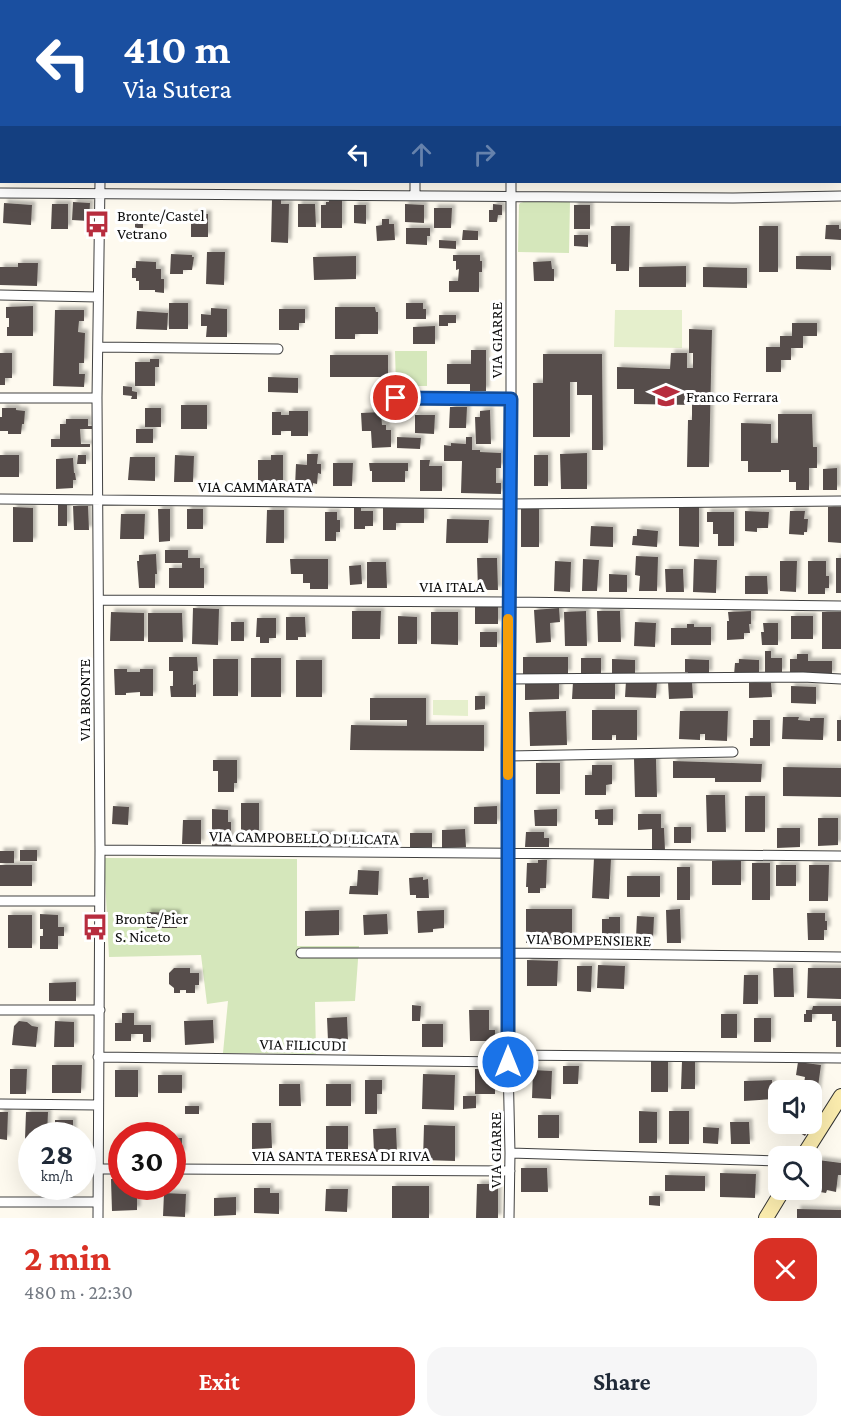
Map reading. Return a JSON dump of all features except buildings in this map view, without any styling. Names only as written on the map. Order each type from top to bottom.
[{"type":"main road","points":[[809,1146],[841,1096]]},
{"type":"main road","points":[[766,1218],[777,1200]]},
{"type":"street","name":"VIA BRONTE","points":[[98,1218],[100,850],[97,398],[100,183]]},
{"type":"street","points":[[415,183],[415,195]]},
{"type":"street","name":"VIA GIARRE","points":[[509,1218],[507,854],[511,183]]},
{"type":"street","points":[[0,193],[733,198],[841,196]]},
{"type":"street","points":[[0,295],[98,297]]},
{"type":"street","points":[[98,347],[278,349]]},
{"type":"street","points":[[0,398],[97,398]]},
{"type":"street","points":[[396,398],[511,399]]},
{"type":"street","name":"VIA CAMMARATA","points":[[0,499],[510,504],[841,501]]},
{"type":"street","name":"VIA ITALA","points":[[99,600],[841,606]]},
{"type":"street","points":[[508,679],[804,677],[841,679]]},
{"type":"street","points":[[508,756],[733,752]]},
{"type":"street","name":"VIA CAMPOBELLO DI LICATA","points":[[100,850],[841,856]]},
{"type":"street","points":[[0,901],[99,901]]},
{"type":"street","name":"VIA BOMPENSIERE","points":[[301,953],[841,957]]},
{"type":"street","points":[[0,1010],[99,1010]]},
{"type":"street","name":"VIA FILICUDI","points":[[98,1057],[841,1058]]},
{"type":"street","points":[[0,1104],[98,1105]]},
{"type":"street","points":[[510,1153],[768,1161]]},
{"type":"street","points":[[98,1169],[108,1169]]},
{"type":"street","name":"VIA SANTA TERESA DI RIVA","points":[[186,1169],[510,1171]]},
{"type":"street","points":[[0,1202],[98,1202]]},
{"type":"green space","points":[[527,201],[570,201],[569,253],[518,252],[519,205]]},
{"type":"green space","points":[[615,310],[682,310],[682,348],[614,347]]},
{"type":"green space","points":[[395,351],[427,351],[427,386],[396,386]]},
{"type":"green space","points":[[433,700],[468,700],[468,716],[433,715]]},
{"type":"green space","points":[[104,858],[297,859],[297,946],[359,946],[355,1001],[315,1002],[316,1054],[223,1053],[228,1001],[207,1004],[201,955],[109,957]]},
{"type":"slow traffic","points":[[508,619],[508,775]]},
{"type":"place","name":"Bronte/Castel Vetrano","points":[[97,224]]},
{"type":"place","name":"Franco Ferrara","points":[[666,396]]},
{"type":"place","name":"Bronte/Pier S. Niceto","points":[[95,927]]},
{"type":"route","points":[[396,398],[511,399],[508,602],[508,1062]]}]
